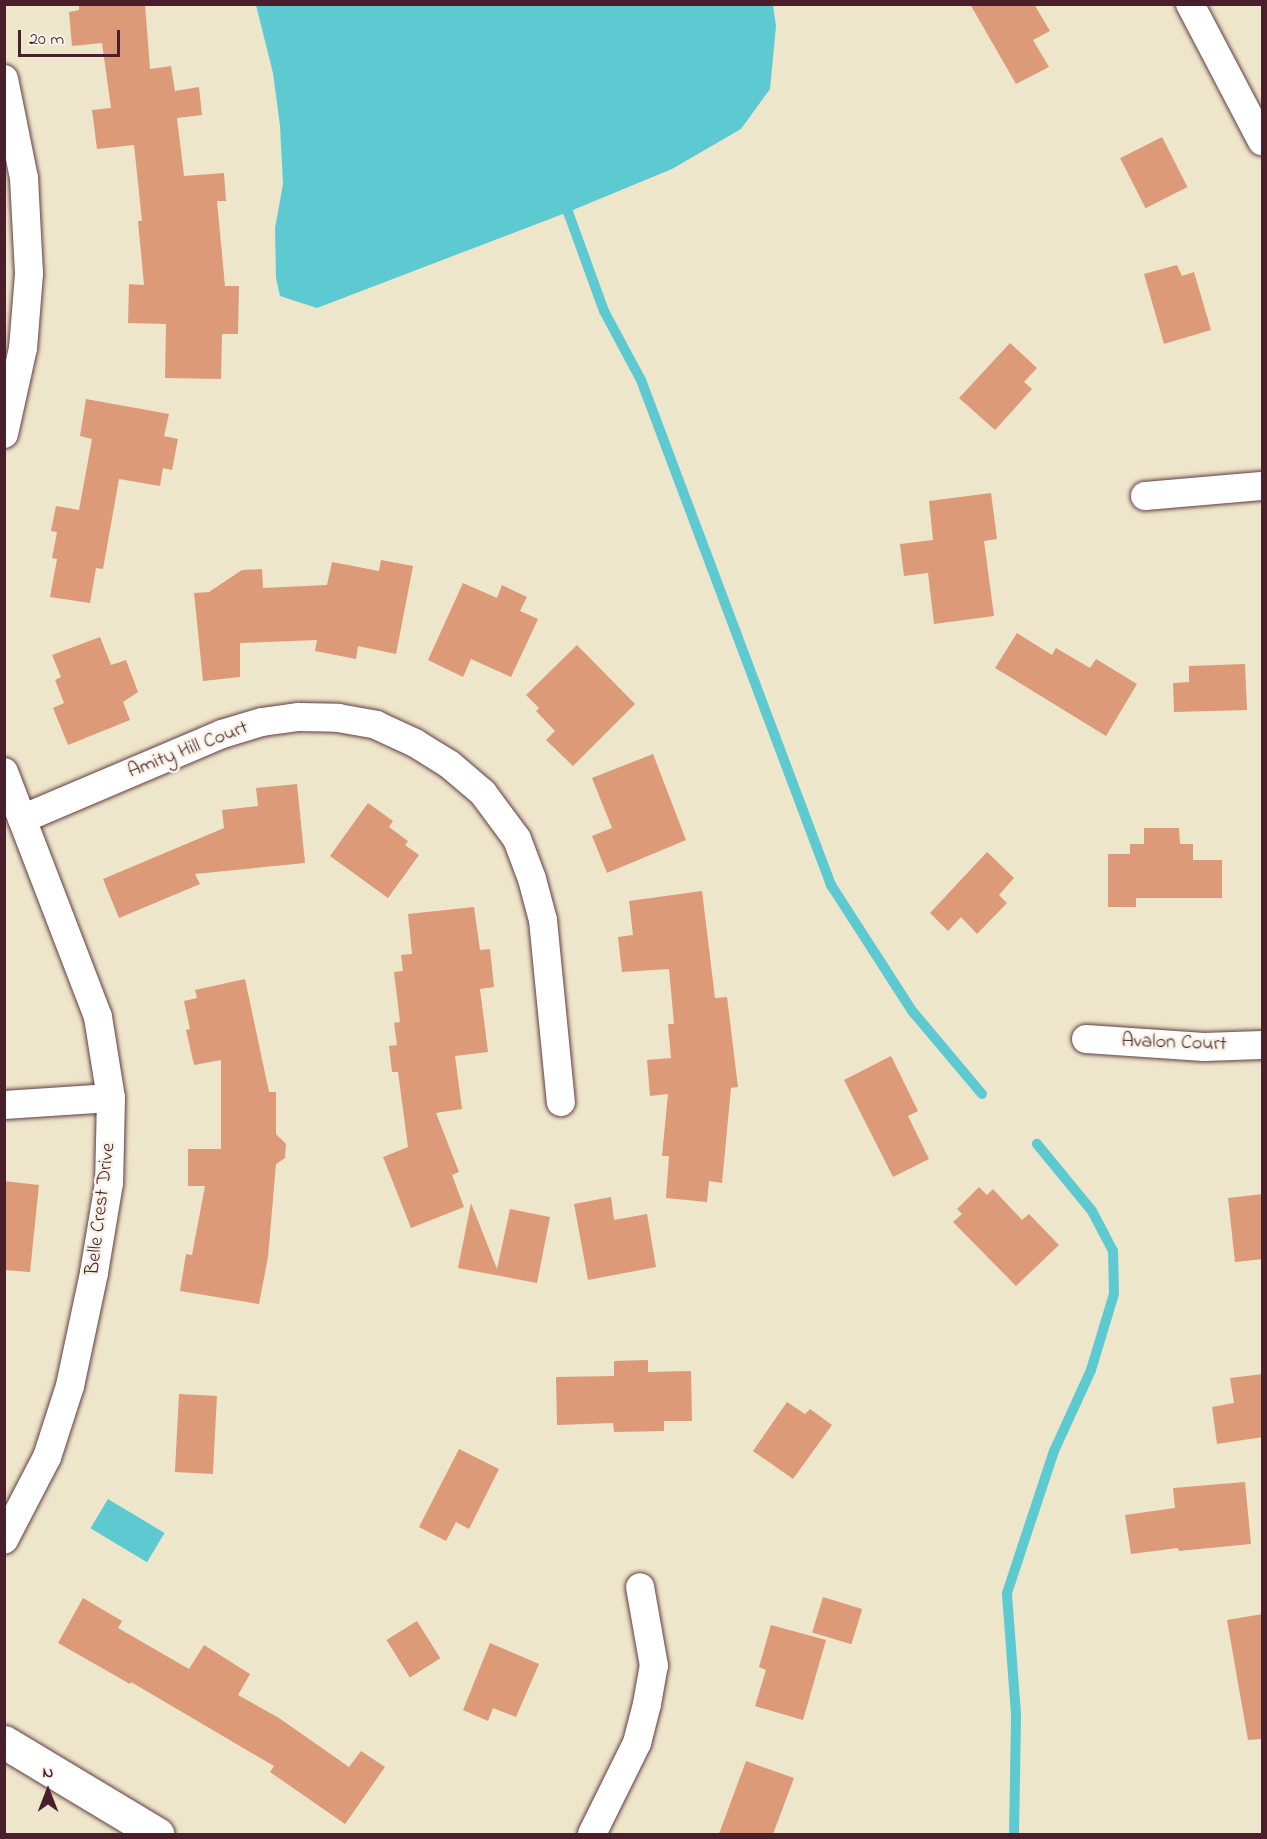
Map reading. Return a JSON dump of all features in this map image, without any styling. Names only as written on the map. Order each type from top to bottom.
[{"type":"street","points":[[1190,4],[1263,141]]},
{"type":"street","points":[[4,79],[24,178],[29,274],[23,348],[4,435]]},
{"type":"street","points":[[1145,496],[1263,486]]},
{"type":"street","name":"Amity Hill Court","points":[[22,819],[222,734],[262,722],[299,717],[338,718],[376,725],[415,743],[449,764],[483,793],[517,839],[532,879],[543,920],[561,1102]]},
{"type":"street","name":"Belle Crest Drive","points":[[4,772],[98,1017],[111,1098],[109,1184],[94,1273],[70,1386],[46,1457],[4,1540]]},
{"type":"street","name":"Avalon Court","points":[[1086,1039],[1204,1047],[1263,1045]]},
{"type":"street","points":[[4,1105],[111,1098]]},
{"type":"street","points":[[592,1834],[637,1743],[647,1704],[654,1666],[640,1587]]},
{"type":"street","points":[[4,1742],[157,1834]]},
{"type":"water","points":[[256,5],[773,5],[776,26],[770,89],[741,129],[672,169],[568,212],[317,308],[280,296],[276,278],[275,228],[283,184],[280,126],[273,73]]},
{"type":"water","points":[[108,1499],[165,1533],[147,1562],[90,1528]]},
{"type":"building","points":[[79,4],[145,4],[150,69],[171,66],[175,91],[199,87],[202,115],[177,118],[184,176],[224,173],[226,201],[217,201],[225,286],[239,286],[238,334],[222,334],[221,379],[165,378],[166,324],[128,323],[129,284],[144,285],[138,221],[142,221],[134,145],[97,149],[92,110],[111,108],[102,43],[72,46],[69,12],[79,10]]},
{"type":"building","points":[[970,4],[1034,4],[1050,31],[1033,40],[1049,67],[1016,84]]},
{"type":"building","points":[[1162,137],[1187,187],[1146,208],[1120,158]]},
{"type":"building","points":[[1177,265],[1182,276],[1194,272],[1211,330],[1164,344],[1144,274]]},
{"type":"building","points":[[1010,343],[1037,368],[1024,382],[1032,389],[995,430],[959,398]]},
{"type":"building","points":[[86,399],[169,414],[164,436],[178,439],[172,470],[163,468],[160,486],[119,479],[103,569],[96,568],[90,603],[50,597],[57,559],[52,558],[57,532],[51,531],[56,506],[79,510],[92,439],[80,436]]},
{"type":"building","points":[[991,493],[997,539],[984,541],[994,616],[934,624],[928,573],[904,576],[900,544],[933,540],[929,501]]},
{"type":"building","points":[[381,560],[413,566],[396,654],[358,646],[356,659],[315,651],[317,640],[240,643],[240,677],[203,681],[194,593],[209,592],[242,570],[262,569],[263,588],[327,585],[332,562],[379,571]]},
{"type":"building","points":[[463,583],[497,598],[502,585],[527,597],[520,611],[538,619],[511,677],[471,659],[463,677],[428,660]]},
{"type":"building","points":[[1017,633],[1052,655],[1056,648],[1090,668],[1096,659],[1137,684],[1106,736],[995,668]]},
{"type":"building","points":[[100,637],[111,665],[126,660],[138,692],[123,702],[130,720],[68,745],[53,708],[64,703],[55,680],[61,677],[52,655]]},
{"type":"building","points":[[577,645],[635,704],[573,766],[546,740],[555,731],[536,711],[539,708],[526,695]]},
{"type":"building","points":[[1245,664],[1247,710],[1174,712],[1173,683],[1189,682],[1189,666]]},
{"type":"building","points":[[653,754],[686,840],[607,873],[592,836],[612,828],[592,778]]},
{"type":"building","points":[[297,784],[305,863],[195,874],[200,884],[119,918],[103,879],[224,828],[222,810],[258,806],[256,788]]},
{"type":"building","points":[[368,803],[393,821],[389,827],[408,841],[405,845],[419,855],[388,898],[330,856]]},
{"type":"building","points":[[1144,828],[1179,828],[1180,844],[1193,844],[1193,860],[1222,860],[1222,898],[1136,898],[1136,907],[1108,907],[1108,854],[1130,854],[1130,844],[1144,844]]},
{"type":"building","points":[[987,852],[1014,878],[999,895],[1007,903],[977,934],[961,917],[948,931],[930,913]]},
{"type":"building","points":[[702,891],[715,998],[727,997],[738,1087],[731,1088],[722,1183],[709,1181],[707,1202],[666,1198],[669,1156],[662,1156],[668,1094],[650,1096],[647,1060],[671,1058],[668,1024],[674,1024],[669,969],[622,972],[618,937],[633,935],[629,901]]},
{"type":"building","points":[[474,907],[480,950],[490,949],[494,987],[480,989],[488,1052],[455,1056],[462,1109],[436,1113],[459,1172],[452,1175],[464,1207],[411,1228],[383,1157],[408,1147],[398,1072],[392,1072],[389,1046],[397,1045],[394,1023],[400,1022],[394,972],[403,971],[401,955],[412,954],[408,914]]},
{"type":"building","points":[[245,979],[269,1092],[276,1092],[276,1134],[286,1144],[285,1158],[276,1164],[268,1257],[259,1304],[180,1291],[186,1254],[192,1255],[205,1186],[188,1186],[188,1149],[221,1149],[221,1060],[194,1065],[186,1030],[190,1029],[184,1001],[197,998],[195,990]]},
{"type":"building","points":[[891,1056],[918,1111],[908,1116],[929,1159],[893,1177],[844,1080]]},
{"type":"building","points":[[4,1181],[39,1185],[30,1272],[4,1270]]},
{"type":"building","points":[[979,1187],[987,1195],[993,1189],[1022,1220],[1029,1214],[1059,1245],[1016,1286],[953,1222],[962,1214],[957,1209]]},
{"type":"building","points":[[1263,1194],[1263,1259],[1235,1262],[1228,1198]]},
{"type":"building","points":[[611,1197],[614,1220],[647,1214],[656,1267],[588,1280],[574,1204]]},
{"type":"building","points":[[471,1203],[497,1269],[510,1209],[550,1217],[537,1283],[458,1268]]},
{"type":"building","points":[[648,1360],[648,1372],[691,1371],[692,1421],[664,1421],[664,1431],[614,1432],[613,1423],[557,1425],[556,1377],[614,1376],[614,1361]]},
{"type":"building","points":[[1263,1374],[1263,1437],[1217,1444],[1212,1407],[1234,1403],[1230,1378]]},
{"type":"building","points":[[179,1394],[217,1396],[213,1474],[175,1472]]},
{"type":"building","points":[[787,1402],[805,1414],[810,1409],[832,1425],[793,1479],[753,1451]]},
{"type":"building","points":[[459,1449],[499,1469],[469,1529],[456,1522],[446,1541],[419,1527]]},
{"type":"building","points":[[1245,1482],[1251,1544],[1179,1551],[1178,1548],[1131,1554],[1125,1515],[1175,1508],[1173,1488]]},
{"type":"building","points":[[823,1597],[862,1609],[851,1644],[812,1632]]},
{"type":"building","points":[[83,1598],[122,1621],[118,1628],[189,1669],[204,1645],[250,1674],[238,1695],[279,1718],[349,1767],[361,1751],[385,1767],[345,1824],[270,1772],[274,1766],[131,1682],[130,1684],[58,1643]]},
{"type":"building","points":[[1263,1614],[1263,1739],[1248,1740],[1227,1620]]},
{"type":"building","points":[[417,1621],[440,1658],[410,1677],[386,1640]]},
{"type":"building","points":[[771,1625],[826,1640],[803,1720],[755,1706],[766,1670],[759,1667]]},
{"type":"building","points":[[490,1643],[539,1664],[516,1717],[493,1708],[488,1721],[463,1710]]},
{"type":"building","points":[[746,1761],[794,1778],[773,1834],[719,1834]]},
{"type":"waterway","points":[[568,212],[604,311],[641,380],[831,885],[913,1012],[982,1094]]},
{"type":"waterway","points":[[1014,1834],[1016,1714],[1007,1593],[1054,1451],[1091,1370],[1114,1294],[1113,1251],[1092,1211],[1037,1144]]}]
